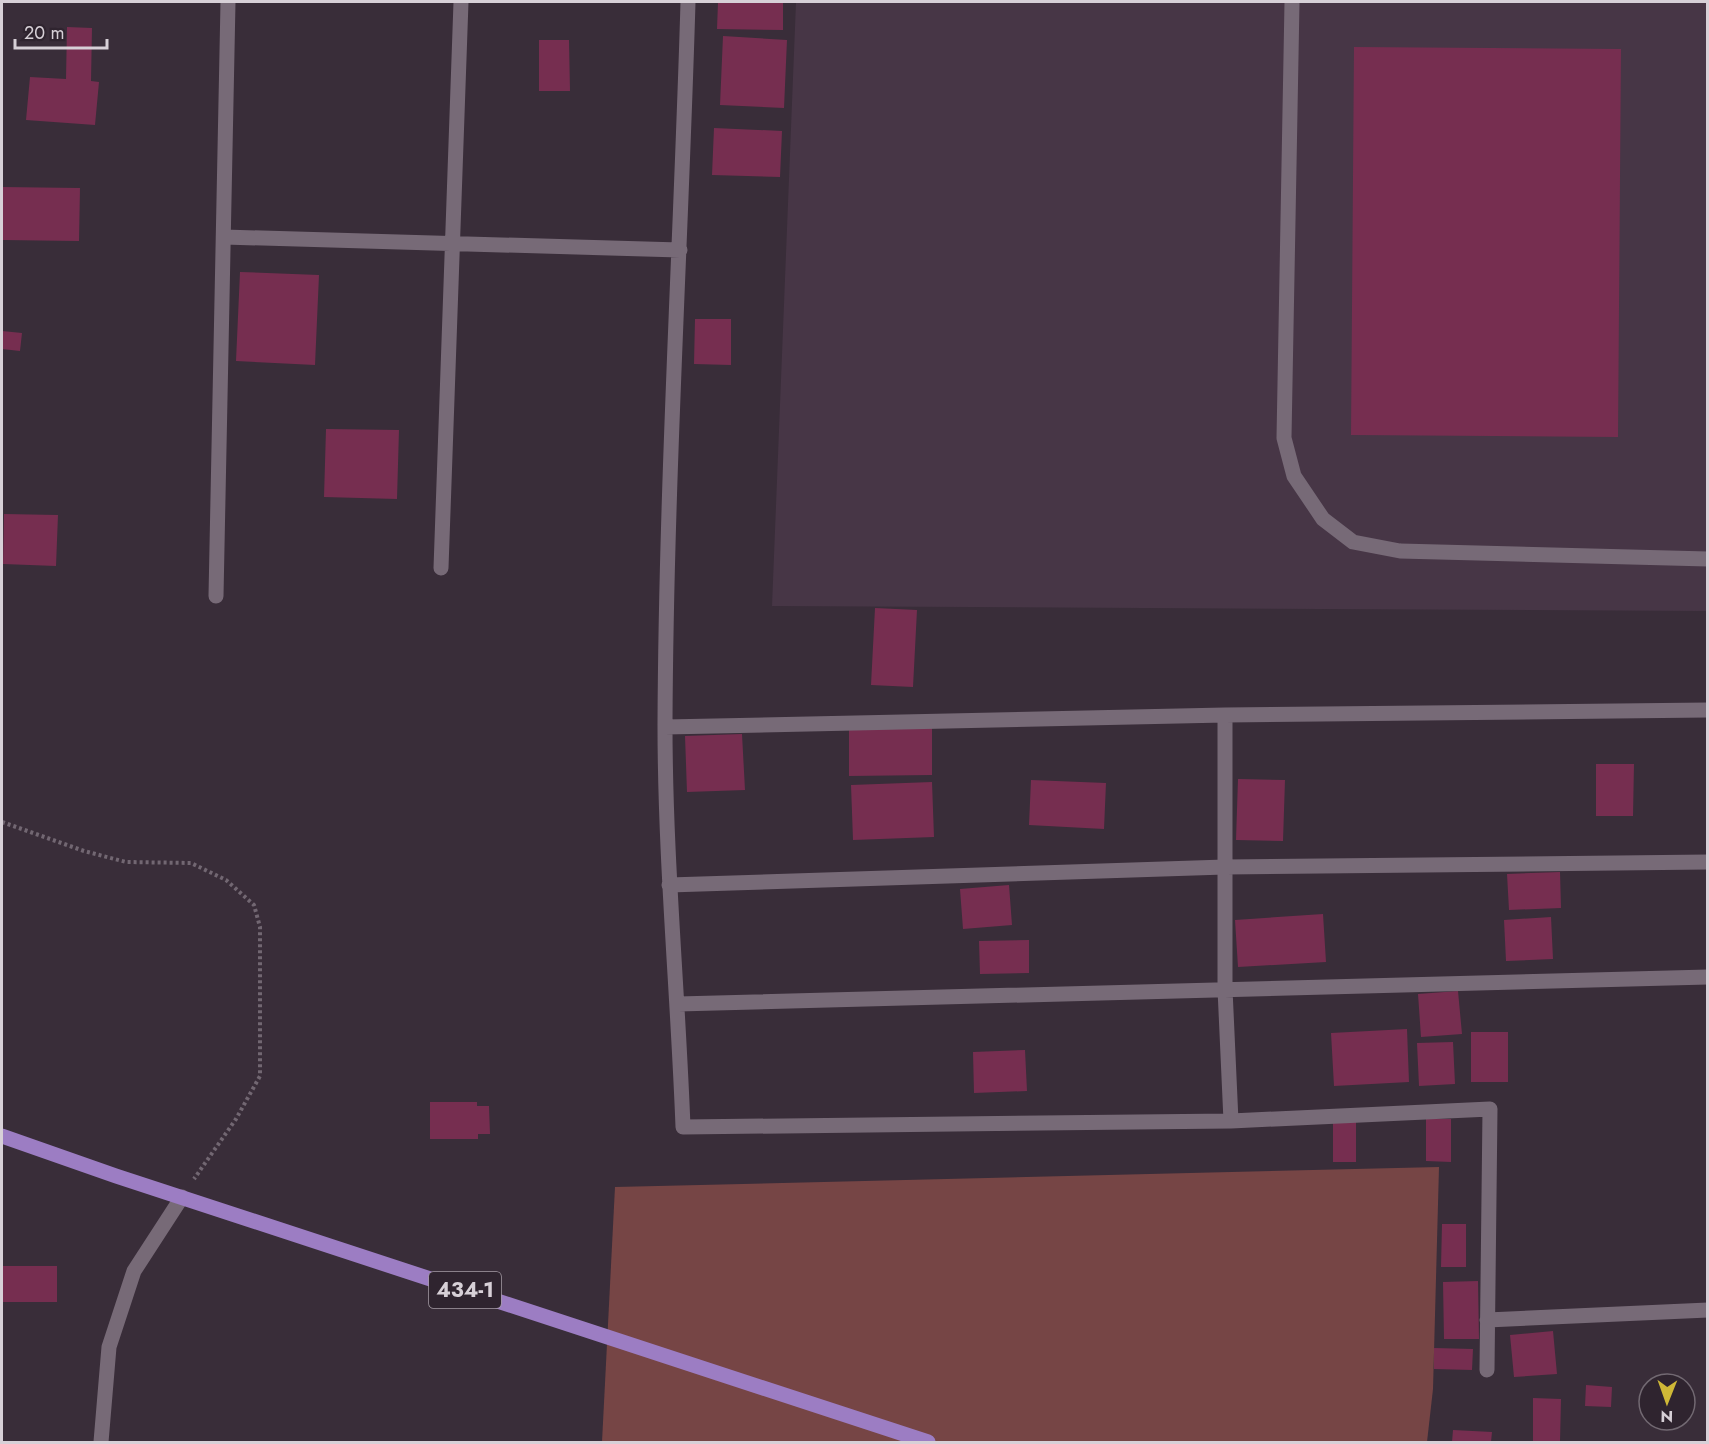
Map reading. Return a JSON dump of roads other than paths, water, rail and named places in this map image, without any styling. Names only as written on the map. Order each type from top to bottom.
[{"type":"main road","name":"434-1","points":[[2,1136],[928,1443]]},
{"type":"street","points":[[216,596],[228,2]]},
{"type":"street","points":[[441,568],[461,2]]},
{"type":"street","points":[[688,2],[665,727],[669,885],[678,1004],[683,1126],[1231,1121],[1490,1109],[1487,1370]]},
{"type":"street","points":[[1292,2],[1284,438],[1294,476],[1323,519],[1353,542],[1401,551],[1707,559]]},
{"type":"street","points":[[224,237],[680,250]]},
{"type":"street","points":[[665,727],[1225,715],[1707,710]]},
{"type":"street","points":[[1225,715],[1226,989],[1231,1121]]},
{"type":"street","points":[[669,885],[1225,867],[1707,862]]},
{"type":"street","points":[[678,1004],[1707,976]]},
{"type":"street","points":[[100,1443],[109,1347],[130,1282],[134,1271],[182,1197]]},
{"type":"street","points":[[1487,1320],[1707,1310]]}]
